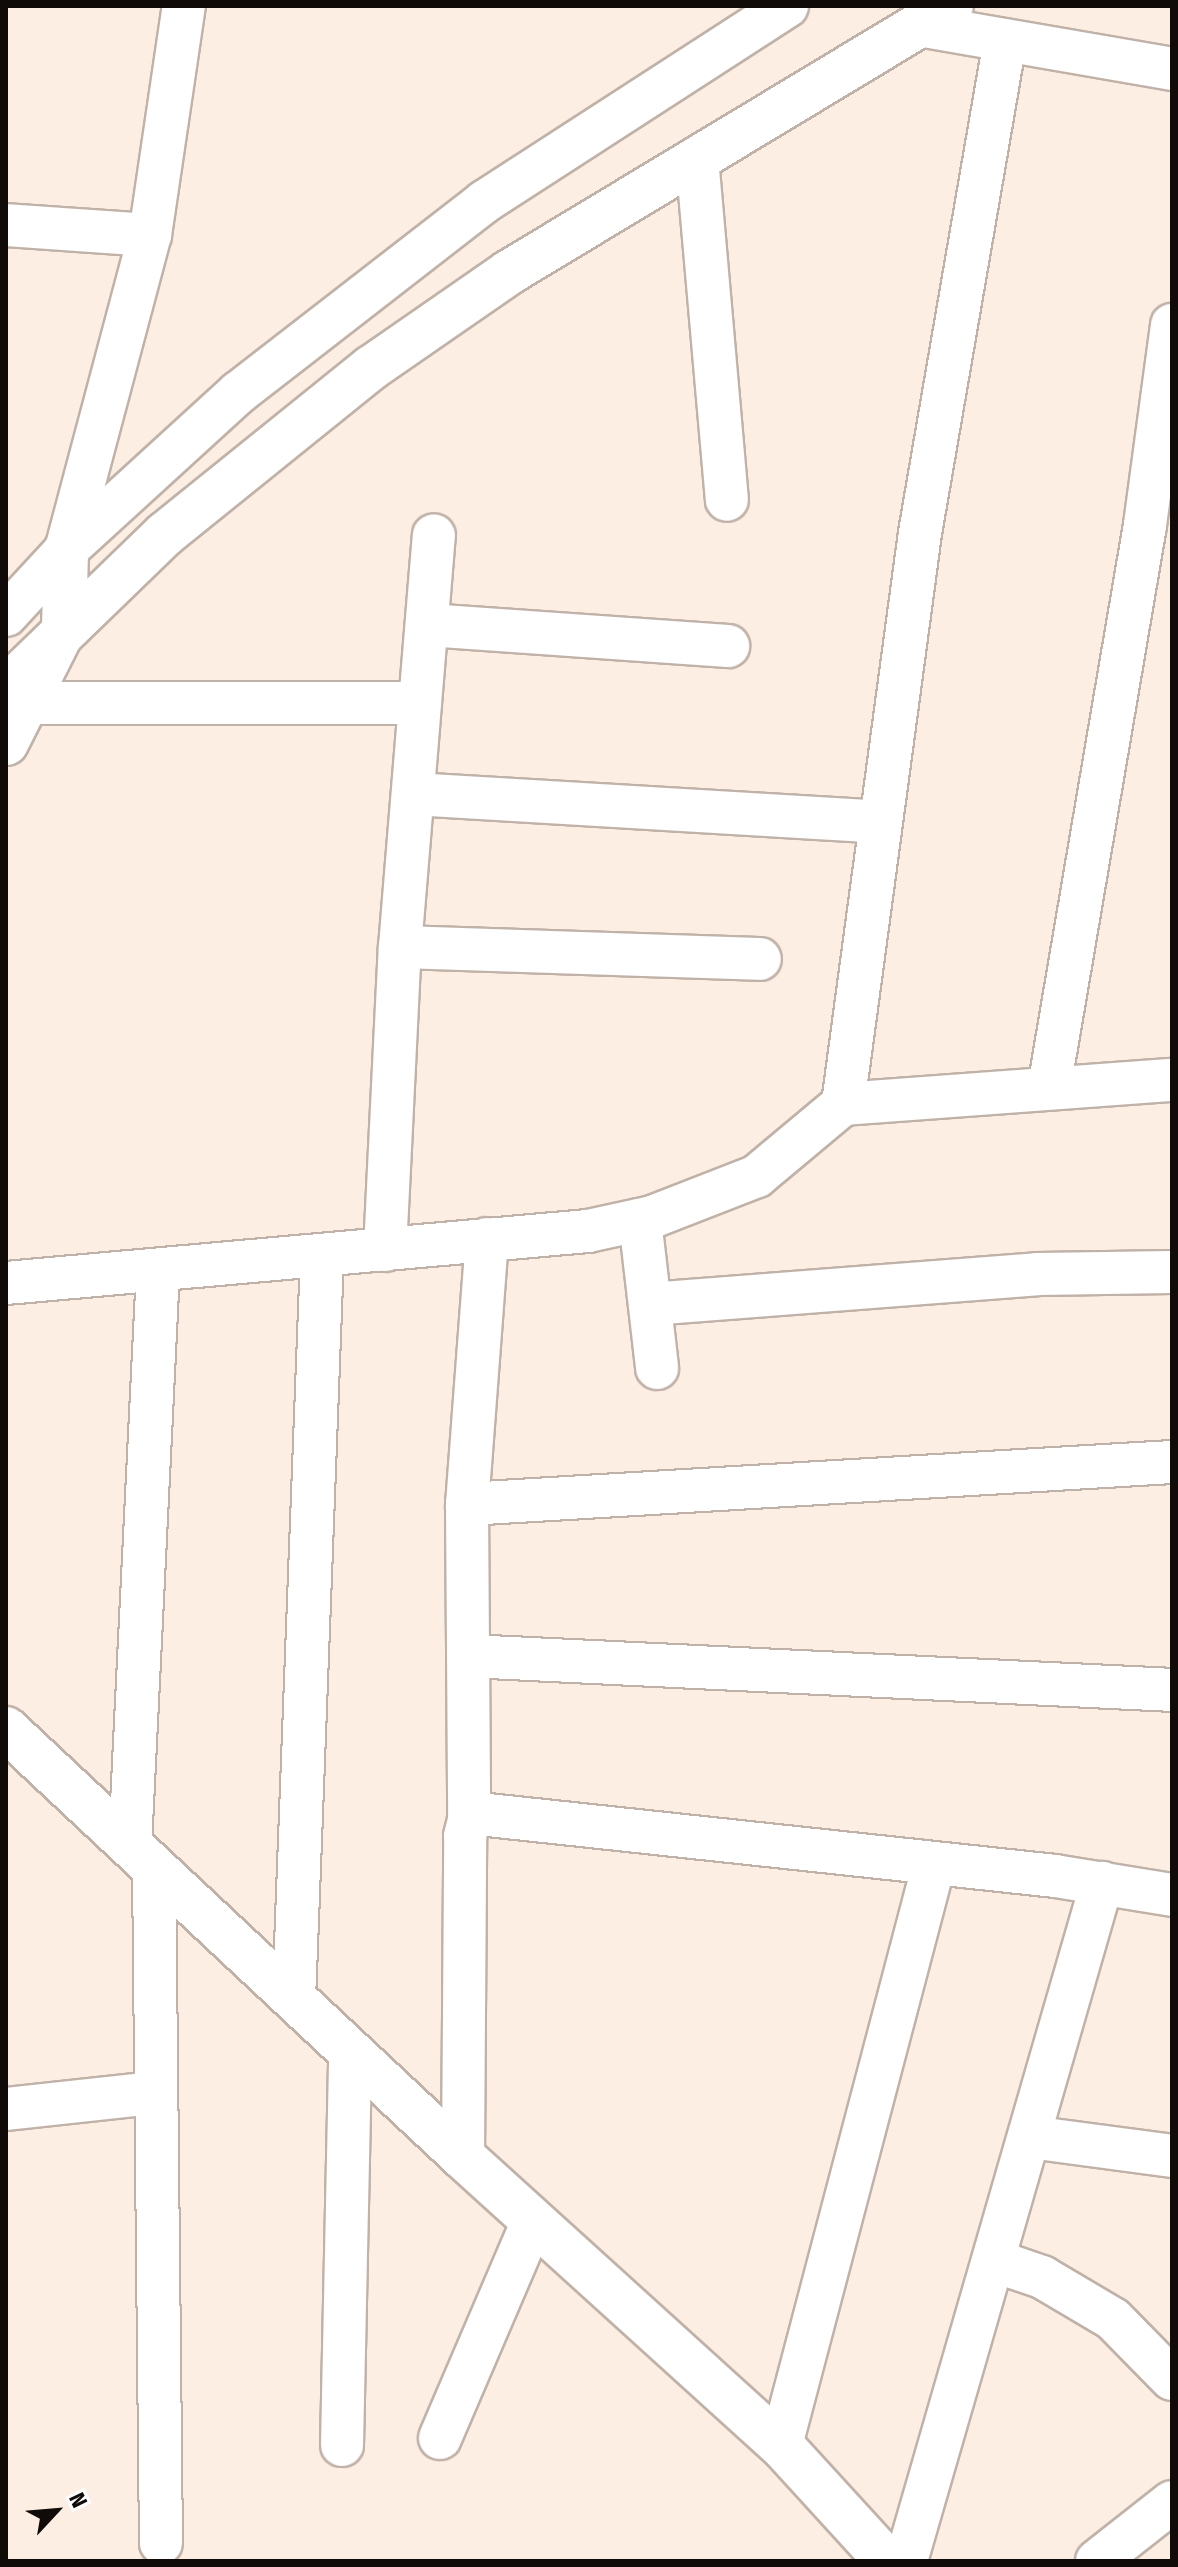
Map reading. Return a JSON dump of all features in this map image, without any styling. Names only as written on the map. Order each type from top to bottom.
[{"type":"street","points":[[6,743],[16,695],[65,591],[150,235],[184,6]]},
{"type":"street","points":[[65,591],[238,393],[484,202],[787,6]]},
{"type":"street","points":[[6,615],[65,591],[165,534],[371,368],[508,273],[934,16],[1005,42],[1172,69]]},
{"type":"street","points":[[843,1104],[920,533],[1005,42]]},
{"type":"street","points":[[697,158],[727,500]]},
{"type":"street","points":[[6,225],[150,235]]},
{"type":"street","points":[[1049,1088],[1156,558],[1172,325]]},
{"type":"street","points":[[385,1250],[400,947],[434,535]]},
{"type":"street","points":[[427,625],[728,646]]},
{"type":"street","points":[[16,695],[420,703]]},
{"type":"street","points":[[413,794],[880,822]]},
{"type":"street","points":[[400,947],[760,959]]},
{"type":"street","points":[[6,1283],[322,1258],[588,1231],[640,1220],[757,1176],[843,1104],[1172,1080]]},
{"type":"street","points":[[640,1220],[657,1368]]},
{"type":"street","points":[[463,2157],[465,1836],[469,1820],[467,1504],[487,1239]]},
{"type":"street","points":[[294,1999],[322,1258]]},
{"type":"street","points":[[158,1271],[142,1856],[154,2093],[161,2543]]},
{"type":"street","points":[[650,1304],[1037,1274],[1172,1272]]},
{"type":"street","points":[[467,1504],[1172,1462]]},
{"type":"street","points":[[468,1656],[1172,1690]]},
{"type":"street","points":[[6,1729],[463,2157],[781,2445],[887,2561]]},
{"type":"street","points":[[469,1820],[491,1813],[660,1837],[1102,1883],[1172,1895]]},
{"type":"street","points":[[781,2445],[934,1864]]},
{"type":"street","points":[[906,2561],[1102,1883]]},
{"type":"street","points":[[342,2445],[350,2052]]},
{"type":"street","points":[[6,2109],[154,2093]]},
{"type":"street","points":[[1030,2137],[1172,2156]]},
{"type":"street","points":[[440,2438],[533,2221]]},
{"type":"street","points":[[995,2261],[1042,2277],[1113,2319],[1172,2379]]},
{"type":"street","points":[[1097,2561],[1172,2502]]}]
